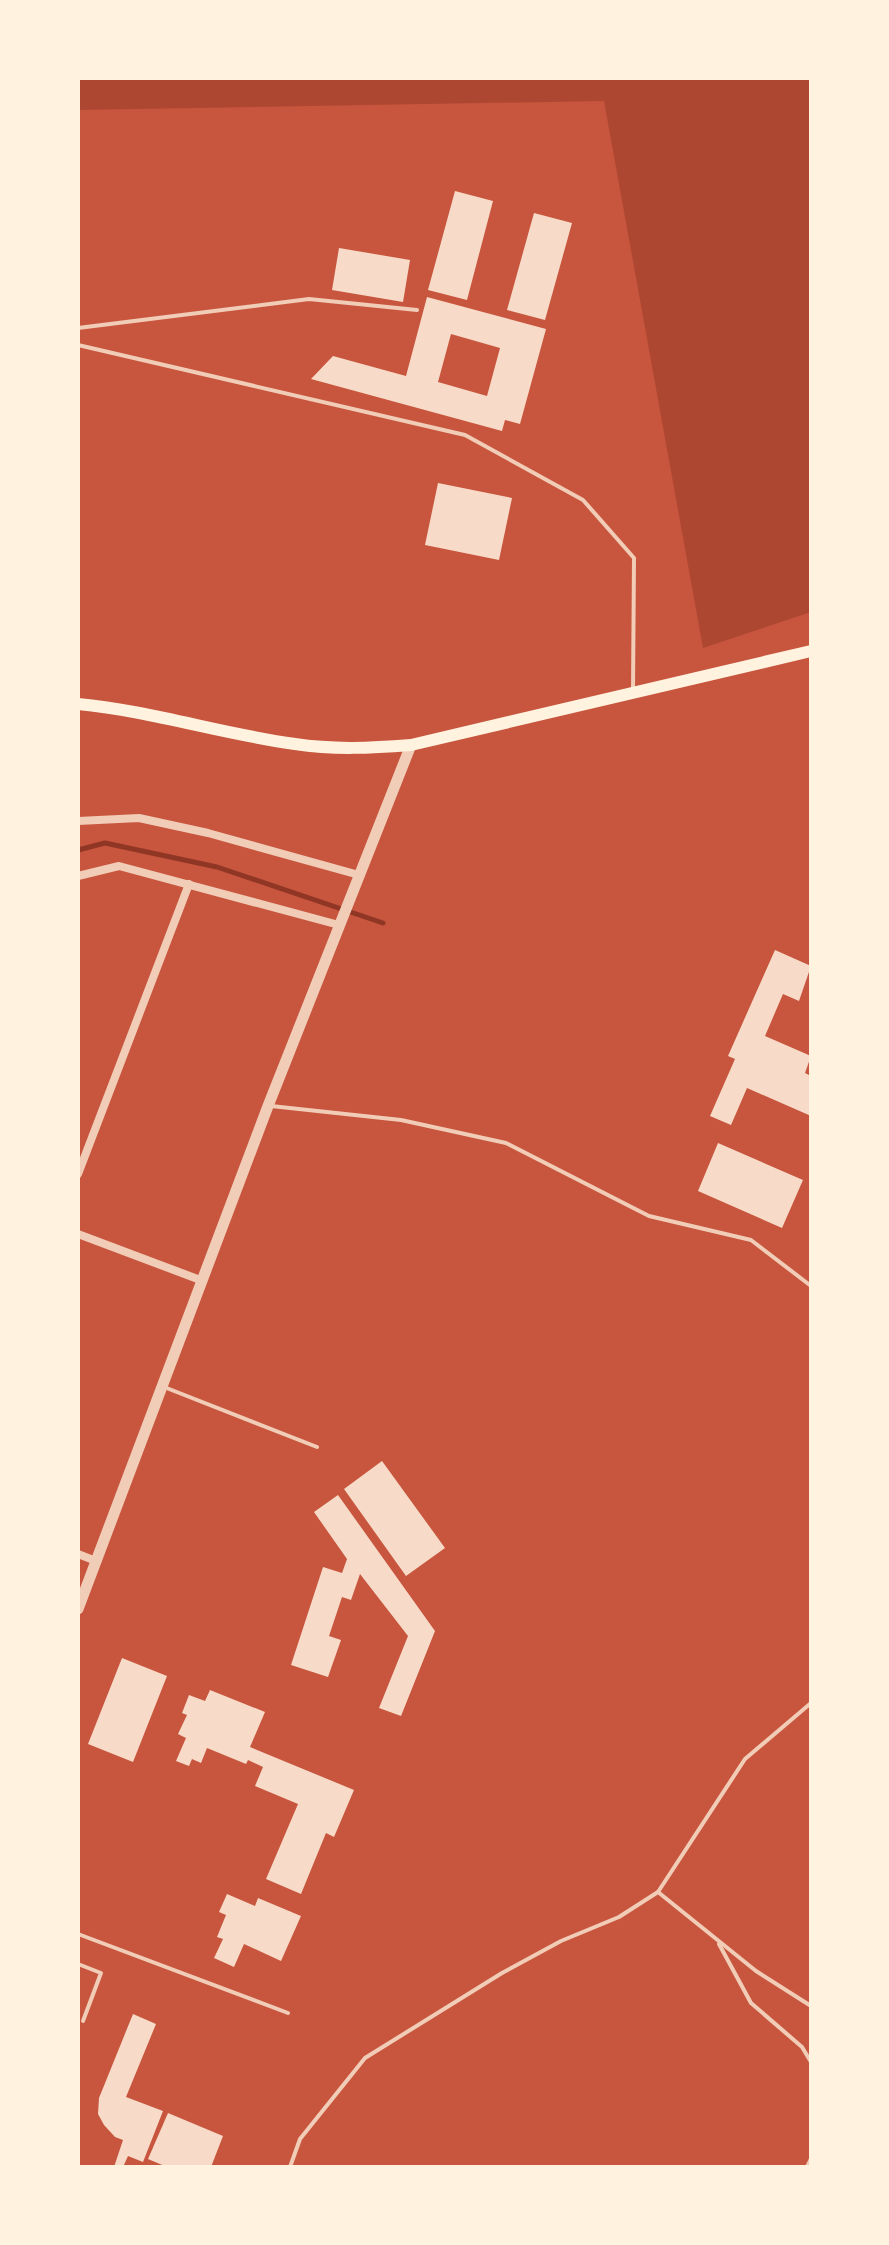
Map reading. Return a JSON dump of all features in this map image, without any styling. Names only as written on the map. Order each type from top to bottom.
[{"type":"main road","points":[[78,704],[131,709],[297,745],[361,749],[411,745],[811,651]]},
{"type":"street","points":[[78,1609],[268,1106],[411,745]]},
{"type":"street","points":[[78,821],[139,818],[208,833],[359,875]]},
{"type":"street","points":[[78,876],[119,866],[340,923]]},
{"type":"street","points":[[78,1174],[189,884]]},
{"type":"street","points":[[78,1234],[203,1281]]},
{"type":"street","points":[[78,1554],[96,1561]]},
{"type":"lane","points":[[78,328],[309,299],[417,310]]},
{"type":"lane","points":[[78,345],[465,435],[583,500],[634,558],[633,691]]},
{"type":"lane","points":[[268,1106],[401,1120],[506,1143],[649,1216],[751,1240],[811,1286]]},
{"type":"lane","points":[[162,1386],[317,1447]]},
{"type":"lane","points":[[290,2167],[300,2139],[365,2058],[502,1973],[561,1941],[619,1917],[658,1892],[745,1759],[811,1703]]},
{"type":"lane","points":[[658,1892],[718,1941],[811,2006]]},
{"type":"lane","points":[[78,1934],[288,2013]]},
{"type":"lane","points":[[718,1941],[751,2003],[802,2047],[811,2062]]},
{"type":"lane","points":[[78,1964],[101,1973],[83,2021]]},
{"type":"lane","points":[[807,2167],[811,2159]]},
{"type":"shaded area","points":[[78,78],[811,78],[811,612],[703,648],[604,101],[78,110]]},
{"type":"building","points":[[455,191],[493,201],[467,300],[428,290]]},
{"type":"building","points":[[534,213],[572,223],[545,320],[507,310]]},
{"type":"building","points":[[339,248],[410,260],[403,302],[332,290]]},
{"type":"building","points":[[427,297],[546,329],[520,424],[505,420],[502,431],[311,379],[333,356],[406,376]],"holes":[[[451,334],[500,348],[487,396],[438,382]]]},
{"type":"building","points":[[438,483],[512,498],[499,560],[425,545]]},
{"type":"building","points":[[775,950],[811,966],[799,1001],[783,994],[765,1036],[811,1056],[805,1073],[811,1076],[811,1116],[747,1088],[731,1125],[710,1116],[735,1059],[728,1056]]},
{"type":"building","points":[[718,1143],[803,1180],[782,1228],[698,1191]]},
{"type":"building","points":[[382,1461],[445,1548],[406,1576],[344,1489]]},
{"type":"building","points":[[338,1495],[435,1631],[401,1716],[379,1708],[408,1636],[360,1574],[351,1600],[342,1597],[329,1636],[341,1640],[328,1677],[291,1665],[323,1567],[342,1573],[347,1559],[314,1512]]},
{"type":"building","points":[[122,1658],[167,1676],[133,1762],[88,1744]]},
{"type":"building","points":[[210,1690],[265,1712],[250,1747],[354,1790],[334,1837],[326,1833],[301,1894],[266,1879],[298,1804],[255,1786],[263,1767],[248,1760],[246,1764],[207,1748],[201,1763],[192,1759],[189,1766],[176,1761],[186,1738],[178,1734],[187,1715],[182,1713],[189,1695],[205,1701]]},
{"type":"building","points":[[227,1894],[255,1906],[258,1898],[301,1916],[281,1961],[244,1944],[234,1967],[214,1958],[223,1939],[217,1937],[226,1915],[219,1912]]},
{"type":"building","points":[[133,2014],[156,2024],[126,2097],[163,2111],[143,2162],[128,2156],[123,2167],[114,2167],[123,2140],[115,2137],[104,2125],[98,2114],[99,2098]]},
{"type":"building","points":[[168,2113],[223,2136],[211,2167],[167,2167],[148,2159]]},
{"type":"waterway","points":[[78,850],[105,843],[217,867],[383,923]]}]
